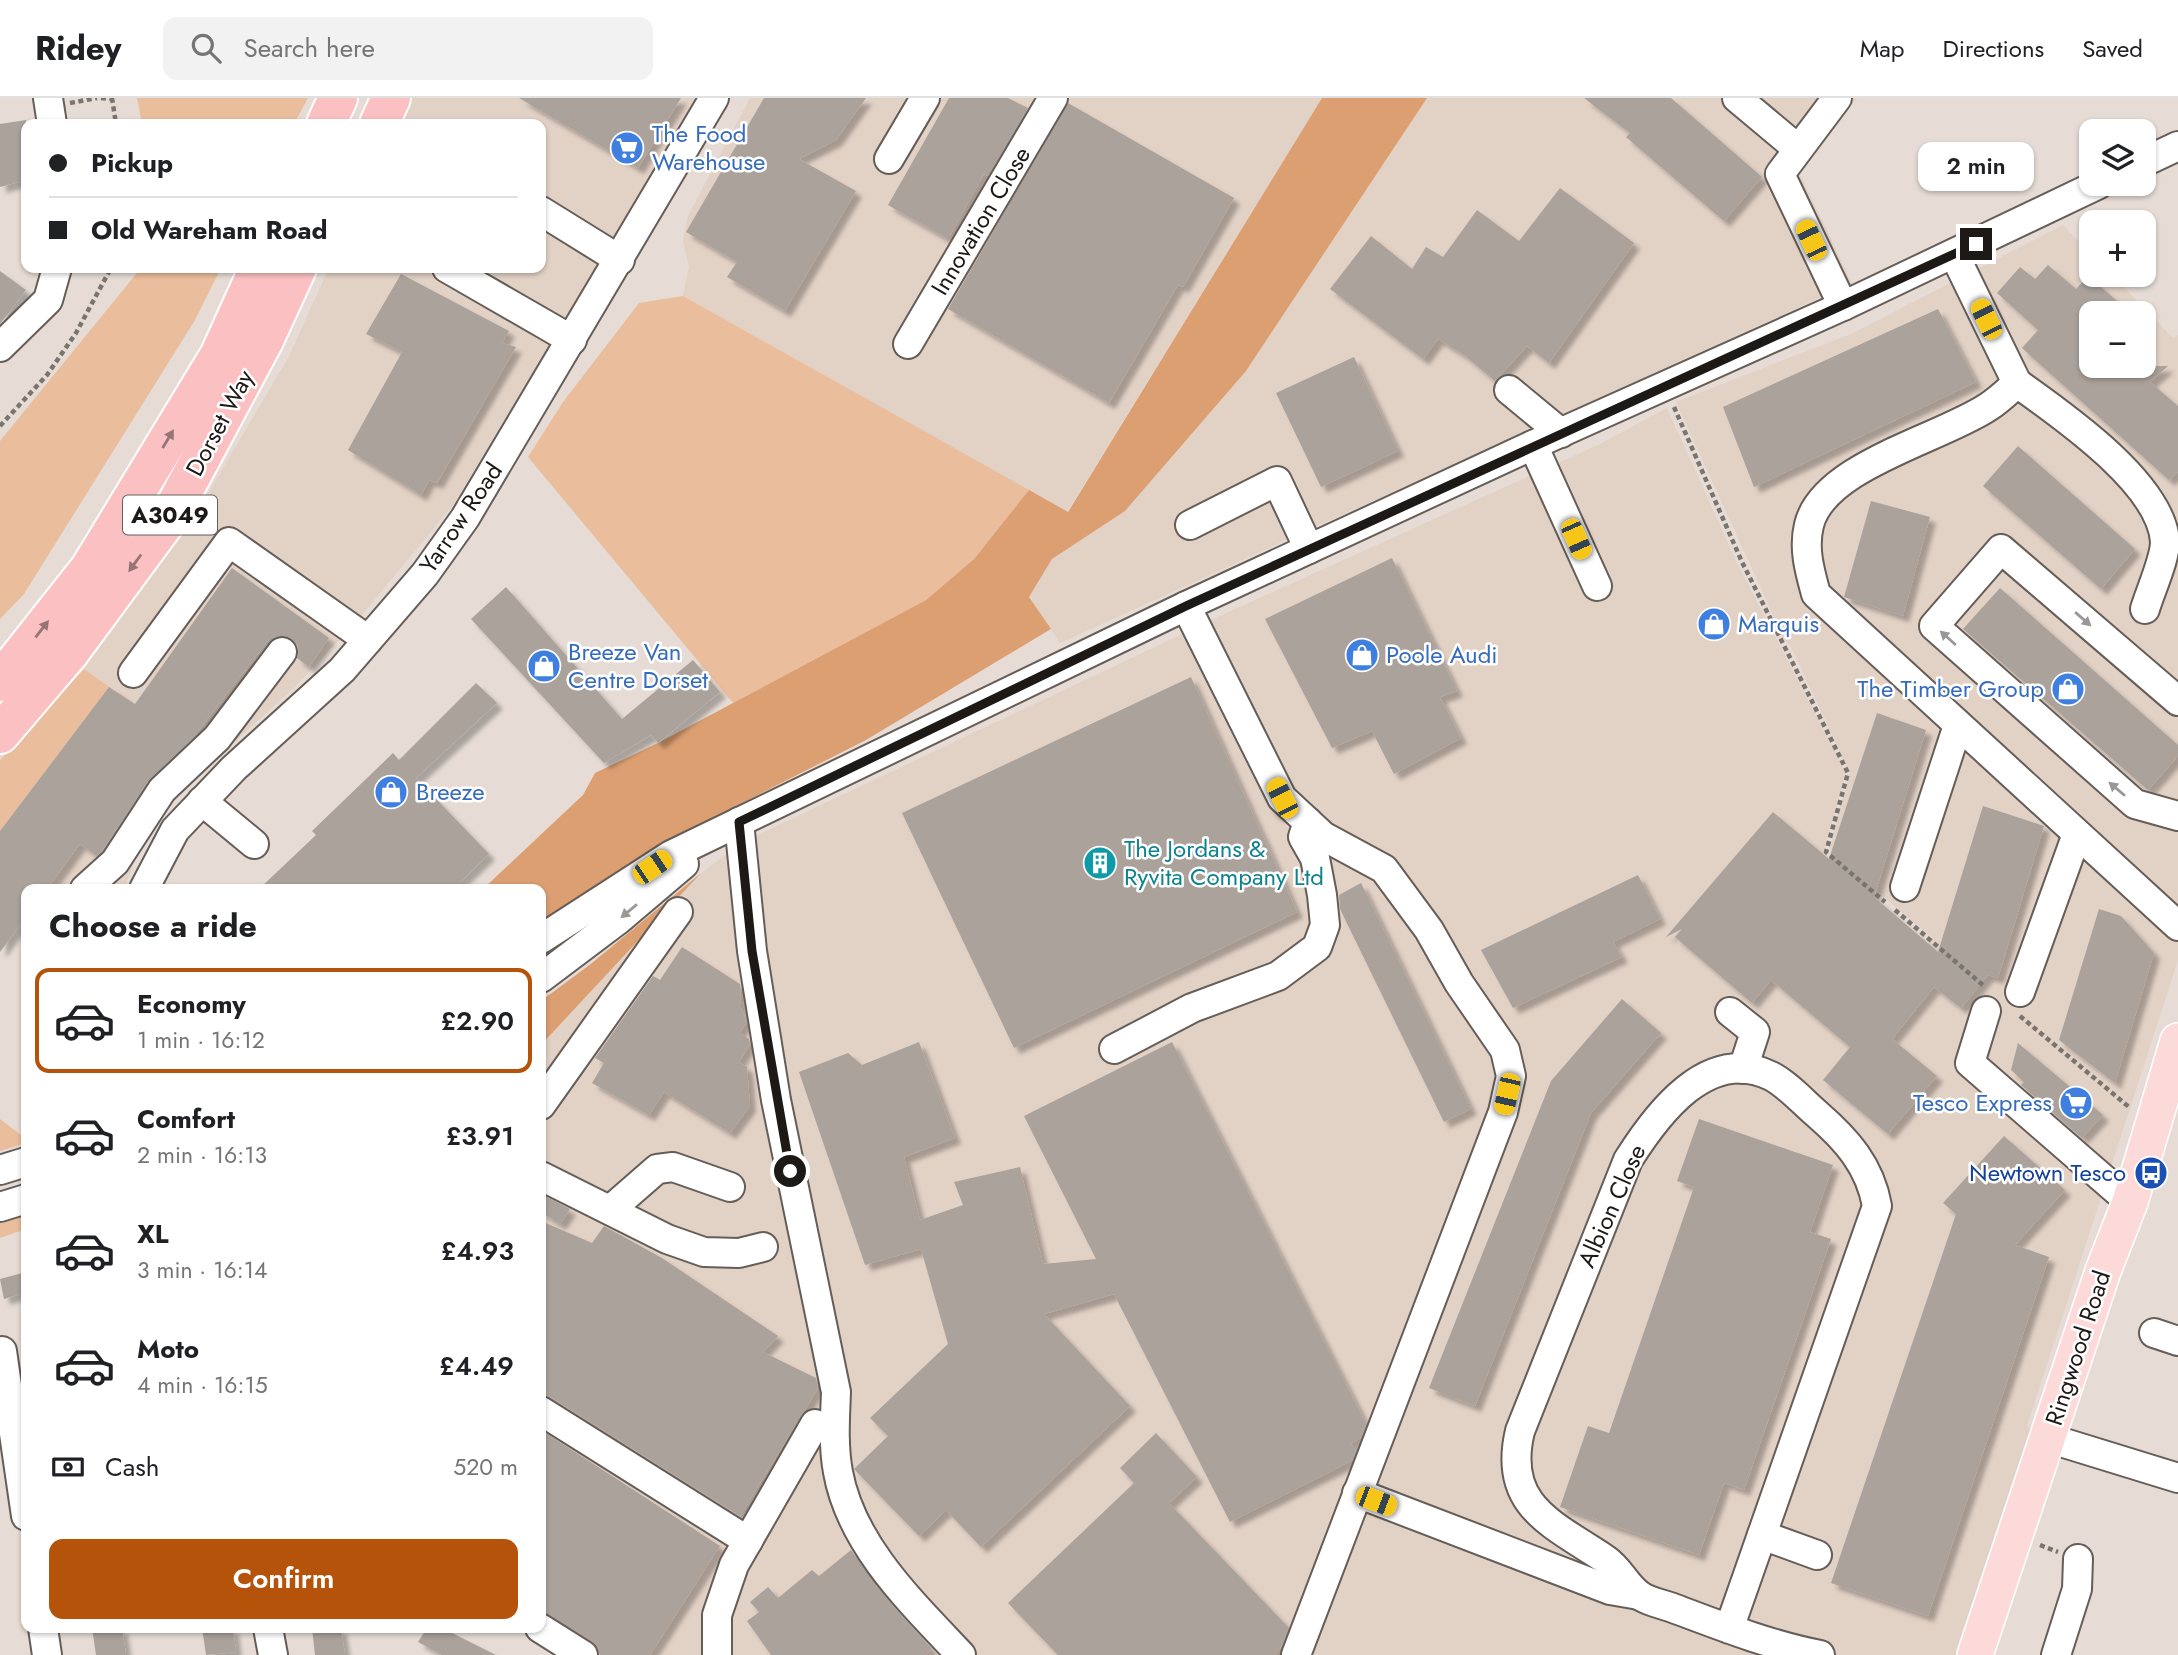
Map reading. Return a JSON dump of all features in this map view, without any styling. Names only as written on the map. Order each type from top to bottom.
[{"type":"highway","points":[[328,119],[338,98]]},
{"type":"highway","points":[[364,119],[373,98]]},
{"type":"highway","points":[[381,119],[391,98]]},
{"type":"highway","name":"Dorset Way","points":[[0,682],[90,568],[219,356],[257,273]]},
{"type":"highway","name":"Dorset Way","points":[[0,734],[69,653],[170,516],[247,372],[295,273]]},
{"type":"highway","points":[[247,372],[279,334],[310,273]]},
{"type":"main road","name":"Ringwood Road","points":[[1975,1655],[2103,1271],[2130,1202],[2178,1041]]},
{"type":"street","points":[[48,98],[51,119]]},
{"type":"street","name":"Yarrow Road","points":[[147,884],[175,830],[202,801],[342,670],[425,574],[465,518],[714,98]]},
{"type":"street","points":[[889,159],[925,98]]},
{"type":"street","name":"Innovation Close","points":[[908,344],[1053,98]]},
{"type":"street","points":[[1737,98],[1798,149]]},
{"type":"street","points":[[1837,98],[1780,174],[1843,306]]},
{"type":"street","points":[[2156,156],[2178,146]]},
{"type":"street","points":[[546,936],[671,855],[1186,606],[1533,445],[1843,306],[2079,194]]},
{"type":"street","points":[[546,214],[620,260]]},
{"type":"street","points":[[1954,254],[2017,383],[2071,422],[2129,476],[2159,514],[2165,544],[2145,609]]},
{"type":"street","points":[[0,347],[48,300],[56,273]]},
{"type":"street","points":[[456,273],[572,340]]},
{"type":"street","points":[[2017,383],[1989,407],[1914,445],[1874,461],[1842,481],[1820,500],[1808,525],[1806,558],[1816,594],[2178,926]]},
{"type":"street","points":[[1509,390],[1561,433]]},
{"type":"street","points":[[1533,445],[1597,586]]},
{"type":"street","points":[[1190,525],[1277,481],[1309,549]]},
{"type":"street","points":[[133,673],[229,541],[368,640]]},
{"type":"street","points":[[2178,701],[2001,549],[1934,626],[2134,804],[2178,816]]},
{"type":"street","points":[[1186,606],[1282,798],[1323,836],[1384,869],[1429,930],[1505,1050],[1511,1076],[1503,1112],[1296,1655]]},
{"type":"street","points":[[91,884],[115,862],[162,790],[217,738],[282,652]]},
{"type":"street","points":[[1905,887],[1958,725]]},
{"type":"street","points":[[202,801],[254,844]]},
{"type":"street","points":[[1114,1049],[1192,1008],[1278,976],[1317,947],[1325,925],[1315,858],[1303,837],[1308,822]]},
{"type":"street","points":[[546,974],[618,920],[728,828]]},
{"type":"street","points":[[728,828],[752,951],[776,1100],[836,1392],[834,1433],[844,1494],[858,1531],[876,1557],[961,1655]]},
{"type":"street","points":[[2019,1003],[2077,834]]},
{"type":"street","points":[[546,1098],[678,912]]},
{"type":"street","points":[[1986,1000],[1970,1063],[2130,1202]]},
{"type":"street","points":[[1730,1012],[1755,1032],[1743,1069]]},
{"type":"street","name":"Albion Close","points":[[1639,1595],[1615,1565],[1542,1518],[1530,1505],[1518,1481],[1516,1448],[1558,1330],[1628,1160],[1644,1134],[1694,1082],[1712,1073],[1743,1069],[1772,1076],[1839,1133],[1864,1164],[1872,1181],[1877,1206],[1729,1629]]},
{"type":"street","points":[[0,1170],[21,1164]]},
{"type":"street","points":[[610,1210],[657,1169],[673,1167],[730,1187]]},
{"type":"street","points":[[546,1178],[667,1239],[704,1252],[739,1253],[763,1248]]},
{"type":"street","points":[[0,1207],[21,1201]]},
{"type":"street","points":[[9,1348],[21,1467]]},
{"type":"street","points":[[546,1414],[748,1541]]},
{"type":"street","points":[[718,1655],[718,1615],[734,1565],[815,1424]]},
{"type":"street","points":[[2048,1438],[2178,1478]]},
{"type":"street","points":[[1357,1493],[1610,1590],[1639,1595],[1729,1629],[1758,1647],[1820,1655]]},
{"type":"street","points":[[1762,1535],[1817,1555]]},
{"type":"street","points":[[2056,1655],[2077,1589],[2078,1559]]},
{"type":"street","points":[[546,1632],[583,1655]]},
{"type":"street","points":[[44,1633],[47,1655]]},
{"type":"street","points":[[269,1633],[273,1655]]},
{"type":"path","points":[[101,98],[111,98],[115,119]]},
{"type":"path","points":[[0,426],[47,375],[76,333],[108,273]]},
{"type":"path","points":[[1665,387],[1742,562],[1849,773],[1826,852],[1986,1000]]},
{"type":"path","points":[[2019,1003],[2153,1127]]},
{"type":"path","points":[[2015,1536],[2078,1559]]},
{"type":"shaded area","points":[[137,98],[308,98],[297,119],[141,119]]},
{"type":"shaded area","points":[[408,98],[697,98],[453,505],[357,621],[295,687],[176,795],[142,842],[126,884],[21,884],[21,924],[0,952],[0,831],[109,688],[84,669],[197,512],[288,358],[327,273],[546,273],[546,119],[398,119]]},
{"type":"shaded area","points":[[750,98],[1322,98],[1067,512],[683,296],[689,267],[683,241],[688,216]]},
{"type":"shaded area","points":[[1322,98],[1427,98],[1246,371],[1125,511],[1052,559],[1029,597],[1051,629],[866,740],[679,835],[546,920],[546,884],[488,884],[583,795],[595,773],[658,743],[926,600],[974,559],[1029,490],[1068,512]]},
{"type":"shaded area","points":[[1427,98],[1857,98],[1800,174],[1852,283],[1060,643],[1029,597],[1052,559],[1125,511],[1246,371]]},
{"type":"shaded area","points":[[2063,225],[2079,242],[2079,287],[2124,287],[2137,301],[2079,301],[2079,378],[2156,378],[2156,320],[2173,338],[2178,335],[2178,960],[2027,1426],[2048,1438],[1975,1655],[561,1655],[529,1633],[546,1633],[546,1041],[701,873],[743,842],[1233,610],[1600,444],[1667,408],[1737,563],[1846,773],[1823,854],[1878,999],[1932,938],[1829,850],[1850,773],[1790,645],[1785,641],[1676,402],[1851,334]]},
{"type":"shaded area","points":[[137,273],[218,273],[195,320],[24,594],[0,619],[0,441]]},
{"type":"shaded area","points":[[683,296],[1029,490],[974,559],[926,600],[733,703],[528,457],[563,402],[639,303]]},
{"type":"shaded area","points":[[84,669],[109,687],[0,831],[0,760]]},
{"type":"shaded area","points":[[701,873],[546,1040],[546,997]]},
{"type":"shaded area","points":[[0,1119],[21,1135],[21,1145],[0,1151]]},
{"type":"shaded area","points":[[21,1216],[21,1231],[0,1238],[0,1222]]},
{"type":"building","name":"The Food Warehouse","points":[[519,98],[681,98],[638,168]]},
{"type":"building","points":[[764,98],[866,98],[836,140],[799,159],[856,191],[785,311],[727,277],[737,262],[686,232]]},
{"type":"building","points":[[949,98],[1008,98],[1028,108],[988,176],[984,174],[948,239],[888,205]]},
{"type":"building","points":[[1584,98],[1671,98],[1762,177],[1724,221],[1626,137],[1630,133]]},
{"type":"building","points":[[1068,103],[1234,198],[1183,287],[1178,285],[1109,403],[948,309]]},
{"type":"building","points":[[21,121],[21,181],[0,187],[0,124]]},
{"type":"building","points":[[1560,188],[1634,243],[1549,363],[1527,346],[1495,381],[1464,355],[1438,339],[1423,359],[1330,289],[1371,236],[1412,269],[1426,247],[1443,257],[1477,210],[1519,241]]},
{"type":"building","points":[[2048,265],[2076,289],[2079,286],[2101,287],[2117,301],[2079,301],[2079,378],[2154,378],[2150,382],[2178,406],[2178,472],[2169,480],[2022,348],[2038,330],[1997,293],[2020,267],[2035,279]]},
{"type":"building","points":[[0,271],[26,290],[0,324]]},
{"type":"building","points":[[401,274],[509,331],[502,343],[516,347],[437,483],[429,480],[421,495],[348,450],[402,352],[366,334]]},
{"type":"building","points":[[1938,309],[1976,382],[1754,487],[1723,407]]},
{"type":"building","points":[[1354,357],[1398,451],[1321,487],[1276,393]]},
{"type":"building","points":[[2156,366],[2168,366],[2156,377]]},
{"type":"building","points":[[2018,446],[2135,549],[2101,589],[1983,486]]},
{"type":"building","points":[[1871,501],[1930,517],[1903,616],[1844,597]]},
{"type":"building","name":"Poole Audi","points":[[1392,558],[1457,691],[1440,697],[1461,738],[1394,774],[1372,731],[1332,748],[1265,619]]},
{"type":"building","points":[[232,568],[329,638],[309,667],[297,658],[298,646],[291,638],[270,638],[191,740],[148,781],[97,856],[80,844],[51,884],[21,884],[21,924],[0,952],[0,831],[109,687],[135,704]]},
{"type":"building","name":"Breeze Van Centre Dorset","points":[[506,587],[622,719],[693,660],[720,692],[658,743],[651,735],[604,763],[471,619]]},
{"type":"building","name":"The Timber Group","points":[[2000,588],[2178,745],[2178,756],[2148,790],[1963,629]]},
{"type":"building","name":"The Jordans & Ryvita Company Ltd","points":[[1191,677],[1297,912],[1014,1048],[902,813]]},
{"type":"building","name":"Breeze","points":[[476,683],[497,703],[416,778],[489,854],[458,884],[264,884],[316,835],[312,831],[393,753],[399,760]]},
{"type":"building","points":[[1877,713],[1926,730],[1874,897],[1938,952],[1983,806],[2044,826],[1998,978],[1988,975],[1961,1008],[1934,987],[1892,1039],[1937,1076],[1888,1134],[1823,1080],[1850,1047],[1771,980],[1752,1003],[1675,937],[1682,929],[1666,937],[1773,812],[1829,859]]},
{"type":"building","points":[[1638,875],[1660,919],[1613,942],[1622,957],[1513,1008],[1481,950]]},
{"type":"building","points":[[1361,883],[1471,1109],[1444,1122],[1340,909],[1339,895]]},
{"type":"building","points":[[2099,909],[2121,916],[2154,953],[2115,1083],[2059,1040]]},
{"type":"building","points":[[682,947],[740,984],[741,1008],[747,1022],[739,1033],[749,1039],[750,1044],[739,1062],[747,1067],[750,1106],[730,1133],[664,1092],[649,1115],[592,1083],[604,1063],[595,1058],[653,976],[660,980]]},
{"type":"building","points":[[1622,999],[1661,1033],[1591,1113],[1475,1406],[1429,1388],[1551,1081]]},
{"type":"building","points":[[919,1042],[955,1138],[904,1157],[920,1220],[963,1205],[954,1182],[1020,1167],[1043,1264],[1096,1259],[1024,1116],[1172,1042],[1366,1424],[1361,1438],[1351,1443],[1356,1452],[1353,1460],[1230,1522],[1114,1294],[1044,1314],[1130,1406],[981,1547],[946,1510],[919,1536],[854,1469],[888,1436],[870,1418],[948,1344],[921,1249],[865,1265],[799,1072],[848,1053],[862,1065]]},
{"type":"building","points":[[2018,1043],[2103,1115],[2082,1138],[2021,1085],[2024,1082],[2011,1070]]},
{"type":"building","points":[[1699,1119],[1833,1165],[1810,1232],[1831,1239],[1744,1490],[1724,1483],[1699,1555],[1560,1507],[1588,1426],[1609,1433],[1694,1187],[1677,1181]]},
{"type":"building","points":[[2004,1136],[2065,1190],[2015,1245],[2049,1257],[1928,1616],[1831,1583],[1956,1214],[1943,1203]]},
{"type":"building","points":[[546,1197],[570,1209],[560,1224],[546,1215]]},
{"type":"building","points":[[546,1223],[592,1243],[604,1226],[662,1258],[778,1336],[763,1352],[816,1378],[818,1388],[740,1516],[546,1396]]},
{"type":"building","points":[[21,1273],[21,1294],[4,1299],[0,1279]]},
{"type":"building","points":[[546,1433],[720,1546],[650,1655],[600,1655],[592,1641],[546,1614]]},
{"type":"building","points":[[1156,1433],[1197,1477],[1169,1503],[1289,1628],[1275,1655],[1058,1655],[1008,1603],[1134,1483],[1120,1468]]},
{"type":"building","points":[[851,1550],[891,1604],[932,1649],[925,1655],[771,1655],[747,1621],[759,1612],[750,1602],[768,1587],[778,1598],[812,1570],[819,1576]]},
{"type":"building","points":[[93,1633],[123,1633],[126,1655],[96,1655]]},
{"type":"building","points":[[203,1633],[234,1633],[236,1652],[206,1655]]},
{"type":"building","points":[[313,1633],[342,1633],[345,1655],[315,1655]]},
{"type":"building","points":[[424,1633],[452,1633],[496,1655],[442,1655],[418,1642]]},
{"type":"place","name":"The Food Warehouse","points":[[627,148]]},
{"type":"place","name":"Marquis","points":[[1714,624]]},
{"type":"place","name":"Poole Audi","points":[[1362,655]]},
{"type":"place","name":"Breeze Van Centre Dorset","points":[[544,666]]},
{"type":"place","name":"The Timber Group","points":[[2068,689]]},
{"type":"place","name":"Breeze","points":[[391,792]]},
{"type":"place","name":"The Jordans & Ryvita Company Ltd","points":[[1100,863]]},
{"type":"place","name":"Tesco Express","points":[[2076,1103]]},
{"type":"place","name":"Newtown Tesco","points":[[2151,1173]]},
{"type":"route","points":[[790,1171],[752,951],[739,822],[1186,606],[1976,244]]}]
